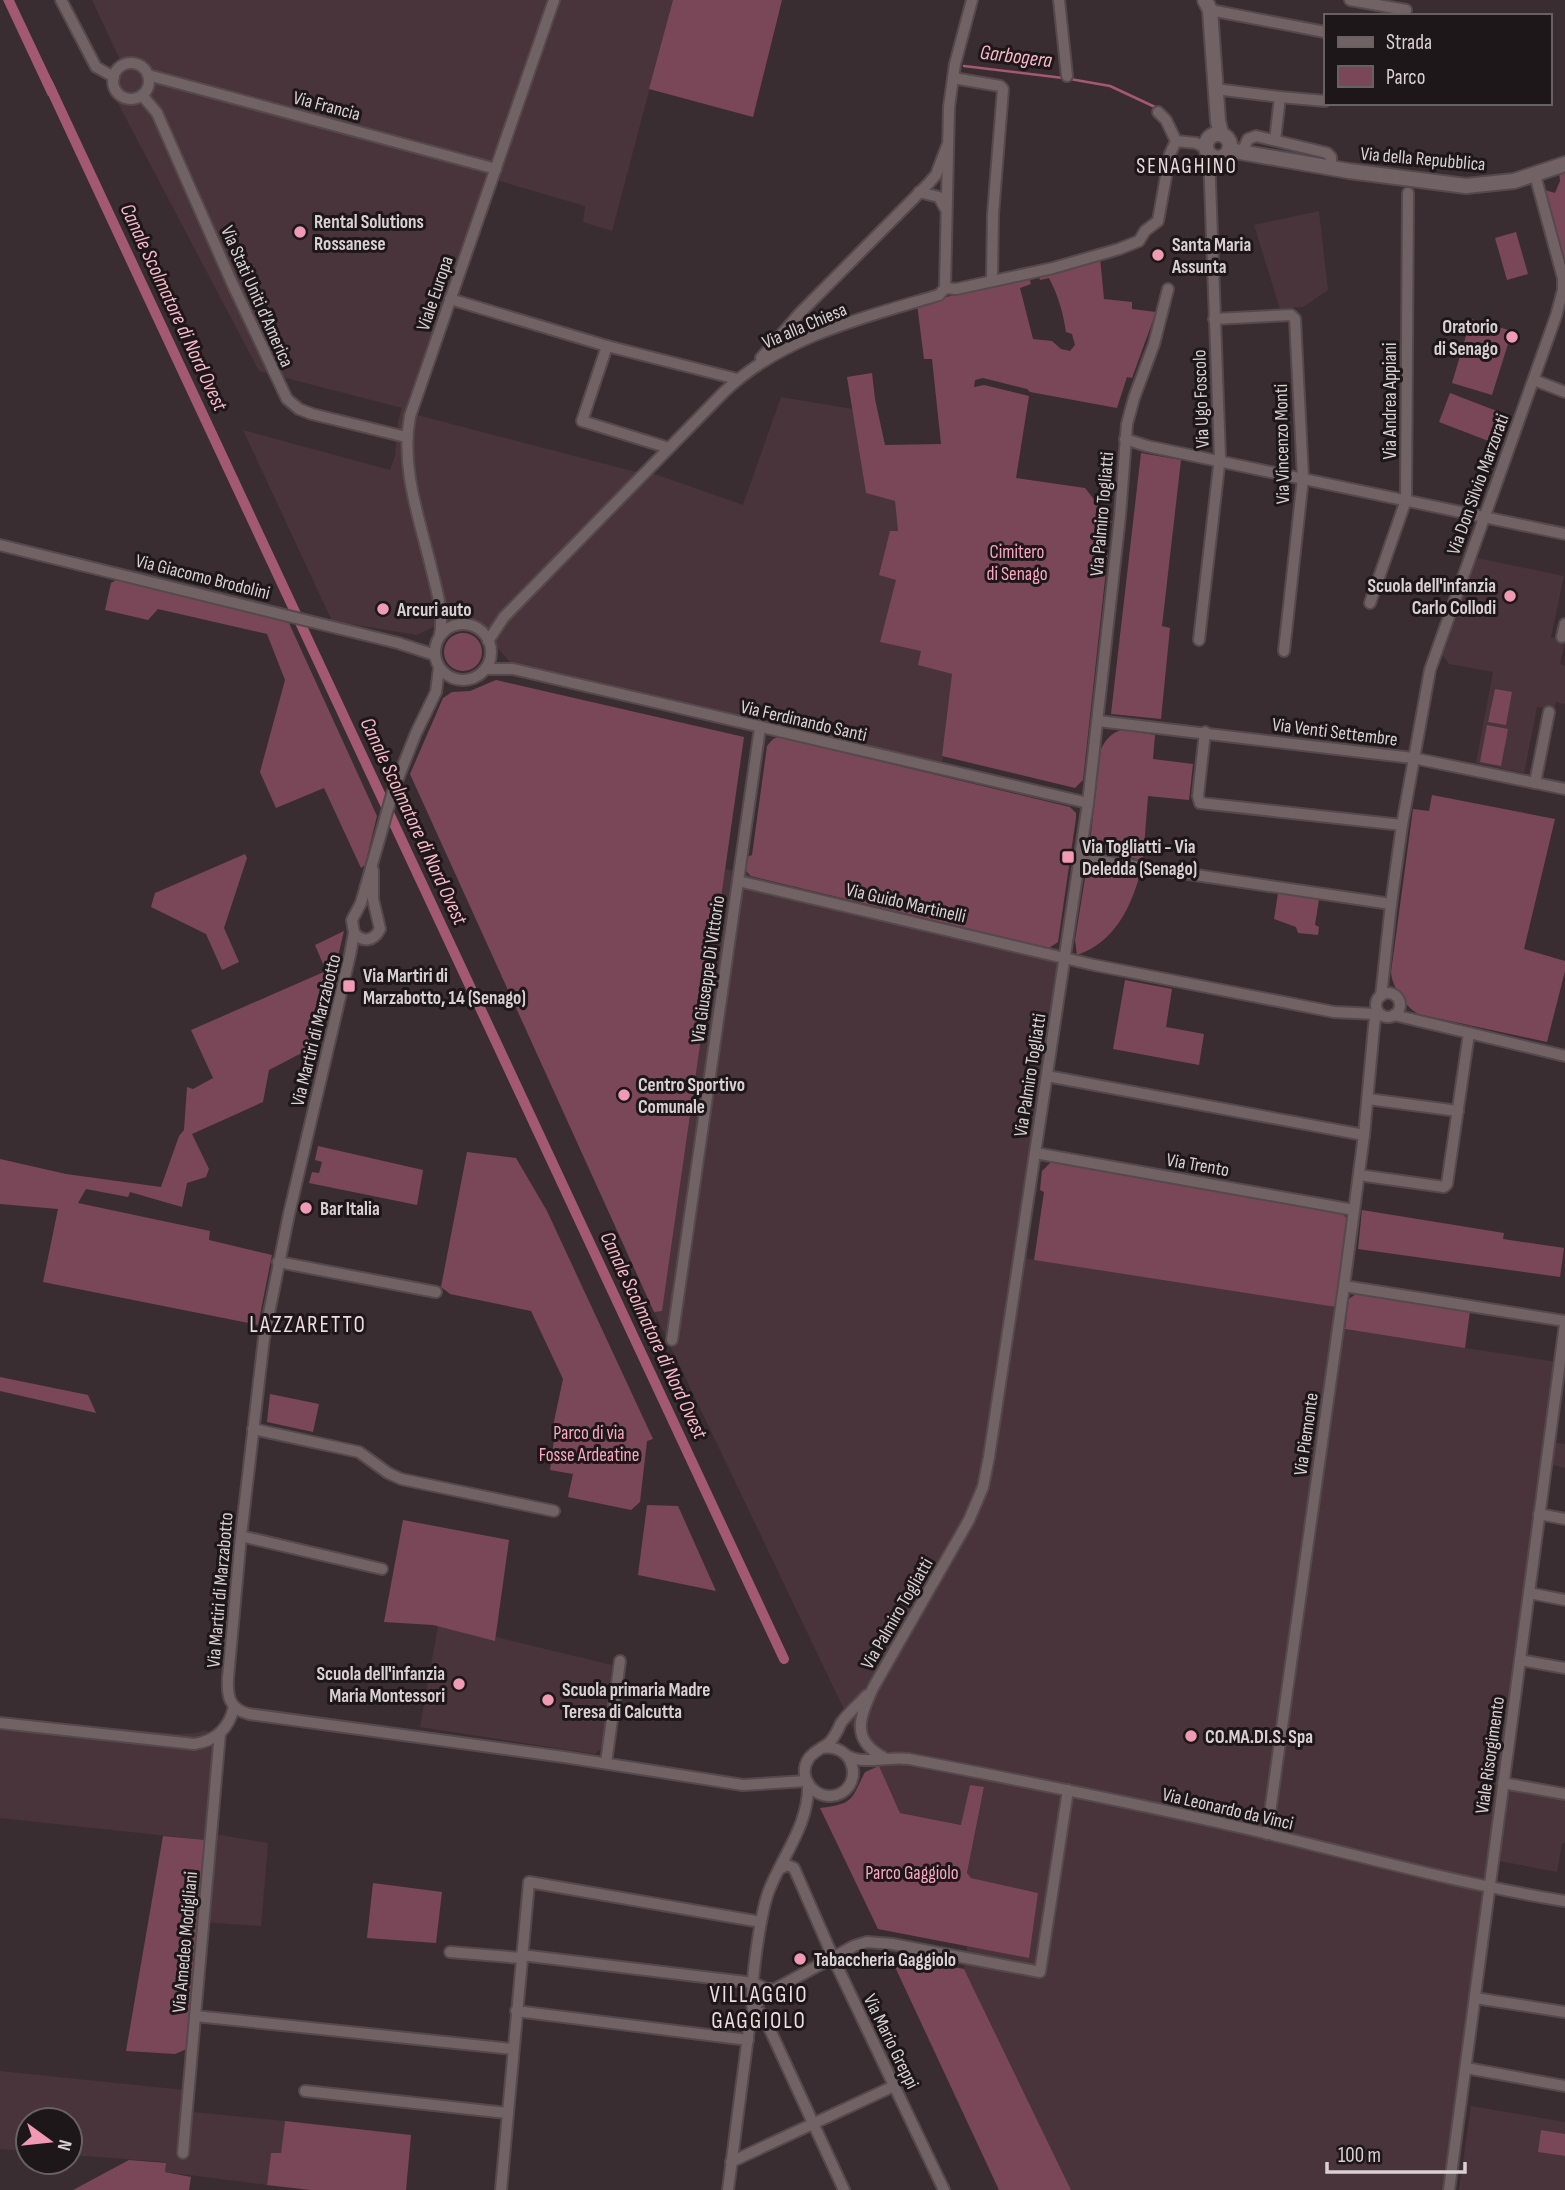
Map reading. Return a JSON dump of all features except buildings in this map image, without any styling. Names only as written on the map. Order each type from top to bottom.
[{"type":"street","points":[[61,0],[96,67],[114,76]]},
{"type":"street","name":"Viale Europa","points":[[439,637],[440,604],[408,470],[406,437],[410,416],[554,0]]},
{"type":"street","points":[[945,288],[948,107],[972,0]]},
{"type":"street","points":[[1059,0],[1067,76]]},
{"type":"street","points":[[1350,0],[1406,9]]},
{"type":"street","points":[[1324,32],[1208,5],[1216,94],[1208,142],[1220,158],[1251,137],[1275,140],[1327,153],[1332,158],[1331,168]]},
{"type":"street","points":[[131,63],[142,66],[148,75],[148,86],[142,95],[132,99],[121,96],[115,88],[114,76],[120,67],[131,63]]},
{"type":"street","name":"Via Francia","points":[[148,75],[496,169]]},
{"type":"street","points":[[953,78],[1000,86],[1003,89],[993,214],[992,281]]},
{"type":"street","points":[[1216,94],[1324,101]]},
{"type":"street","name":"Via Stati Uniti d'America","points":[[142,95],[157,113],[287,399],[299,409],[312,414],[406,437]]},
{"type":"street","points":[[1275,140],[1280,97]]},
{"type":"street","points":[[1158,112],[1166,120],[1175,141],[1208,142],[1228,138],[1234,149]]},
{"type":"street","name":"Via alla Chiesa","points":[[488,641],[504,617],[737,379],[755,365],[807,339],[939,295],[945,288],[956,289],[1053,268],[1139,241],[1145,231],[1158,221],[1170,154],[1175,141]]},
{"type":"street","name":"Via Ugo Foscolo","points":[[1199,640],[1219,461],[1208,142]]},
{"type":"street","points":[[755,365],[799,313],[936,175],[947,146]]},
{"type":"street","name":"Via della Repubblica","points":[[1234,149],[1349,171],[1466,186],[1491,185],[1535,175],[1565,164]]},
{"type":"street","name":"Via Don Silvio Marzorati","points":[[1381,1004],[1402,825],[1430,670],[1534,380],[1564,284],[1535,175]]},
{"type":"street","points":[[919,192],[939,197],[946,211]]},
{"type":"street","name":"Via Andrea Appiani","points":[[1370,603],[1406,500],[1408,193]]},
{"type":"street","name":"Via Palmiro Togliatti","points":[[883,1757],[866,1745],[862,1737],[862,1718],[873,1688],[957,1543],[978,1503],[983,1486],[1081,858],[1098,721],[1125,439],[1134,398],[1154,345],[1168,289]]},
{"type":"street","points":[[450,299],[607,346],[737,379]]},
{"type":"street","points":[[799,313],[800,329],[807,339]]},
{"type":"street","name":"Via Vincenzo Monti","points":[[1214,319],[1291,314],[1295,317],[1303,478],[1284,651]]},
{"type":"street","points":[[607,346],[582,421],[669,448]]},
{"type":"street","points":[[1534,380],[1565,392]]},
{"type":"street","points":[[1125,439],[1147,446],[1565,534]]},
{"type":"street","points":[[1125,455],[1133,449],[1147,446]]},
{"type":"street","name":"Via Giacomo Brodolini","points":[[0,545],[281,613],[435,655]]},
{"type":"street","points":[[440,604],[460,624]]},
{"type":"street","name":"Via alla Chiesa","points":[[478,629],[504,617]]},
{"type":"street","points":[[373,860],[376,914],[380,923],[379,932],[371,939],[358,936],[351,925],[358,913],[380,831],[393,791],[436,692],[439,668],[435,655],[439,637],[452,626],[460,624],[478,629],[488,641],[491,653],[485,669],[472,678],[455,679],[436,692]]},
{"type":"street","points":[[1562,637],[1565,624]]},
{"type":"street","name":"Via Giacomo Brodolini","points":[[398,643],[430,642],[439,637]]},
{"type":"street","name":"Via Ferdinando Santi","points":[[491,653],[513,669]]},
{"type":"street","points":[[439,668],[455,679]]},
{"type":"street","name":"Via Ferdinando Santi","points":[[485,669],[513,669],[1088,803]]},
{"type":"street","points":[[1535,783],[1549,712]]},
{"type":"street","name":"Via Venti Settembre","points":[[1098,721],[1413,758],[1565,789]]},
{"type":"street","name":"Via Giuseppe Di Vittorio","points":[[672,1340],[760,728]]},
{"type":"street","points":[[1205,733],[1198,796],[1200,803],[1402,825]]},
{"type":"street","points":[[1081,858],[1391,904]]},
{"type":"street","name":"Via Guido Martinelli","points":[[738,881],[1066,958],[1334,1012],[1357,1014]]},
{"type":"street","points":[[358,913],[367,910],[376,914]]},
{"type":"street","name":"Via Martiri di Marzabotto","points":[[233,1707],[229,1700],[228,1685],[259,1372],[278,1262],[350,955],[358,936]]},
{"type":"street","points":[[1357,1014],[1396,997],[1395,1012],[1378,1028],[1374,1036]]},
{"type":"street","points":[[1381,1004],[1385,1017],[1395,1012],[1469,1034],[1565,1056]]},
{"type":"street","name":"Via Piemonte","points":[[1267,1834],[1345,1286],[1374,1036],[1381,1004]]},
{"type":"street","points":[[1357,1014],[1368,1021],[1374,1036]]},
{"type":"street","points":[[1359,1175],[1444,1186],[1447,1184],[1469,1034]]},
{"type":"street","points":[[1047,1076],[1364,1135]]},
{"type":"street","points":[[1368,1099],[1458,1111]]},
{"type":"street","name":"Via Trento","points":[[1035,1153],[1354,1210]]},
{"type":"street","points":[[278,1262],[436,1292]]},
{"type":"street","points":[[1345,1286],[1565,1322]]},
{"type":"street","name":"Viale Risorgimento","points":[[1449,2190],[1565,1322]]},
{"type":"street","points":[[253,1429],[359,1452],[401,1479],[554,1511]]},
{"type":"street","points":[[1539,1514],[1565,1519]]},
{"type":"street","points":[[241,1536],[382,1569]]},
{"type":"street","points":[[1529,1593],[1565,1600]]},
{"type":"street","points":[[1520,1660],[1565,1668]]},
{"type":"street","points":[[606,1763],[620,1661]]},
{"type":"street","name":"Via Palmiro Togliatti","points":[[821,1748],[873,1688]]},
{"type":"street","points":[[0,1723],[186,1744],[208,1741],[220,1733],[229,1722],[233,1707],[249,1714],[606,1763],[743,1785],[807,1782]]},
{"type":"street","points":[[838,1731],[853,1769],[853,1776]]},
{"type":"street","name":"Via Amedeo Modigliani","points":[[183,2153],[220,1733]]},
{"type":"street","points":[[779,1782],[799,1770],[810,1756],[821,1748],[829,1747],[845,1753]]},
{"type":"street","name":"Via Leonardo da Vinci","points":[[845,1753],[854,1760],[883,1757],[909,1759],[1068,1790],[1267,1834],[1489,1889],[1565,1901]]},
{"type":"street","points":[[805,1815],[826,1796],[843,1791],[853,1776],[870,1760]]},
{"type":"street","points":[[727,2190],[753,2011],[761,1922],[768,1893],[805,1815],[808,1801],[804,1771],[806,1763]]},
{"type":"street","points":[[807,1782],[815,1792],[826,1796]]},
{"type":"street","points":[[1503,1783],[1565,1794]]},
{"type":"street","points":[[753,2011],[760,1999],[774,1989],[854,1945],[874,1942],[1040,1972],[1068,1790]]},
{"type":"street","name":"Via Mario Greppi","points":[[792,1843],[790,1856],[794,1868],[833,1957],[944,2190]]},
{"type":"street","points":[[779,1869],[787,1865],[794,1868]]},
{"type":"street","points":[[500,2190],[530,1882],[761,1922]]},
{"type":"street","points":[[450,1952],[521,1956],[754,1983],[766,1989],[774,1989]]},
{"type":"street","points":[[1475,1998],[1565,2012]]},
{"type":"street","points":[[516,2011],[748,2040]]},
{"type":"street","points":[[753,2011],[761,2013],[765,2019],[844,2190]]},
{"type":"street","points":[[195,2016],[513,2049]]},
{"type":"street","points":[[1465,2068],[1565,2086]]},
{"type":"street","points":[[731,2162],[894,2086]]},
{"type":"street","points":[[305,2091],[507,2113]]},
{"type":"shaded area","points":[[3,0],[14,0],[57,91],[48,96]]},
{"type":"shaded area","points":[[92,0],[673,0],[612,231],[583,222],[585,206],[493,179],[413,414],[640,473],[652,473],[743,505],[781,397],[853,409],[866,493],[895,500],[898,531],[879,574],[896,579],[922,652],[919,665],[953,674],[942,763],[510,662],[473,621],[448,620],[417,635],[332,621],[243,430],[390,470],[395,456],[402,408],[259,371],[110,88],[120,71],[121,62]]},
{"type":"shaded area","points":[[1319,211],[1328,290],[1303,307],[1280,309],[1254,225]]},
{"type":"shaded area","points":[[1477,558],[1564,576],[1551,637],[1565,641],[1560,664],[1565,666],[1565,704],[1556,702],[1554,710],[1537,707],[1524,773],[1476,763],[1493,672],[1449,664],[1442,655]]},
{"type":"shaded area","points":[[725,869],[1062,950],[1017,1257],[1339,1307],[1337,1328],[1557,1362],[1546,1441],[1565,1444],[1565,1468],[1544,1463],[1446,2190],[1071,2190],[964,1969],[967,1946],[1029,1958],[1038,1893],[971,1878],[967,1873],[984,1788],[970,1785],[962,1825],[900,1813],[879,1767],[872,1768],[654,1312],[662,1310]]},
{"type":"shaded area","name":"Scuola primaria Madre Teresa di Calcutta","points":[[438,1626],[612,1665],[603,1747],[595,1754],[420,1727]]},
{"type":"shaded area","points":[[0,1717],[179,1734],[205,1730],[217,1738],[209,1833],[268,1843],[261,1926],[201,1922],[205,1840],[0,1818]]},
{"type":"shaded area","points":[[1504,1785],[1565,1796],[1565,1843],[1562,1843],[1557,1872],[1494,1860]]},
{"type":"shaded area","points":[[0,2071],[185,2090],[184,2111],[285,2121],[281,2154],[271,2153],[267,2185],[165,2172],[165,2162],[84,2156],[84,2106],[14,2106],[14,2150],[0,2149]]},
{"type":"shaded area","points":[[1471,2106],[1565,2122],[1565,2190],[1459,2190]]},
{"type":"green space","points":[[673,0],[782,0],[753,117],[649,89]]},
{"type":"green space","points":[[1565,170],[1565,267],[1545,190],[1555,193],[1560,181],[1559,171]]},
{"type":"green space","points":[[1516,232],[1528,274],[1507,280],[1495,238]]},
{"type":"green space","name":"Cimitero di Senago","points":[[1100,257],[1104,299],[1132,302],[1132,309],[1156,312],[1132,378],[1127,377],[1117,408],[1030,392],[983,378],[975,380],[974,387],[984,385],[1029,396],[1016,478],[1085,488],[1112,522],[1095,536],[1108,552],[1083,780],[1075,788],[942,756],[952,674],[918,665],[921,651],[880,642],[896,580],[879,575],[890,531],[898,531],[895,501],[866,493],[847,377],[872,373],[885,445],[941,444],[932,359],[924,359],[917,304],[1029,277],[1031,284],[1020,288],[1033,339],[1052,341],[1061,349],[1070,351],[1075,345],[1072,334],[1066,332],[1055,291],[1049,278],[1040,280],[1038,274]]},
{"type":"green space","points":[[1471,319],[1512,331],[1492,395],[1452,383]]},
{"type":"green space","points":[[1450,393],[1502,413],[1491,442],[1439,422]]},
{"type":"green space","points":[[1141,453],[1181,460],[1162,626],[1170,628],[1161,719],[1111,714]]},
{"type":"green space","points":[[118,579],[288,621],[377,816],[365,865],[361,868],[324,788],[276,808],[260,772],[285,680],[267,634],[158,609],[148,620],[105,610],[111,583]]},
{"type":"green space","points":[[463,633],[477,638],[482,652],[477,666],[463,671],[449,666],[444,652],[449,638]]},
{"type":"green space","name":"Centro Sportivo Comunale","points":[[496,680],[744,737],[662,1311],[654,1312],[410,774],[443,698],[452,692],[470,691]]},
{"type":"green space","points":[[1495,689],[1512,692],[1506,725],[1488,722]]},
{"type":"green space","points":[[1487,725],[1508,729],[1501,766],[1480,762]]},
{"type":"green space","points":[[1122,730],[1155,735],[1153,759],[1193,764],[1189,800],[1148,796],[1143,860],[1094,851],[1090,842],[1101,749],[1109,737]]},
{"type":"green space","points":[[778,737],[1070,807],[1076,813],[1076,818],[1058,942],[1049,948],[751,876],[746,871],[745,858],[752,855],[767,746]]},
{"type":"green space","points":[[1432,795],[1555,819],[1524,949],[1565,961],[1565,971],[1547,1042],[1418,1014],[1408,1006],[1397,990],[1391,972],[1413,809],[1429,811]]},
{"type":"green space","points":[[245,854],[247,858],[224,928],[239,962],[222,970],[206,934],[151,907],[155,893]]},
{"type":"green space","points":[[1093,864],[1141,871],[1120,922],[1102,941],[1077,955],[1075,940],[1086,872]]},
{"type":"green space","points":[[1278,893],[1319,899],[1315,925],[1319,927],[1318,935],[1298,933],[1296,927],[1274,919]]},
{"type":"green space","points":[[344,931],[317,1045],[269,1070],[263,1102],[192,1134],[209,1169],[206,1177],[187,1183],[182,1207],[130,1192],[128,1197],[86,1189],[78,1203],[210,1231],[209,1240],[272,1255],[258,1325],[43,1282],[58,1209],[0,1204],[0,1159],[66,1174],[161,1187],[179,1136],[184,1130],[187,1087],[193,1089],[213,1078],[191,1030],[326,971],[315,945]]},
{"type":"green space","points":[[1125,980],[1172,989],[1166,1027],[1204,1034],[1199,1065],[1113,1049]]},
{"type":"green space","points":[[318,1146],[423,1170],[417,1205],[309,1183],[312,1172],[319,1173],[322,1162],[315,1160]]},
{"type":"green space","name":"Parco di via Fosse Ardeatine","points":[[467,1152],[516,1158],[547,1211],[653,1439],[647,1441],[640,1502],[631,1510],[568,1497],[573,1474],[550,1470],[555,1432],[552,1431],[563,1379],[531,1311],[450,1294],[441,1287]]},
{"type":"green space","points":[[1051,1162],[1339,1211],[1348,1219],[1336,1307],[1034,1260],[1044,1192],[1040,1190],[1042,1171]]},
{"type":"green space","points":[[1362,1210],[1504,1233],[1503,1239],[1564,1248],[1560,1277],[1358,1249]]},
{"type":"green space","points":[[1357,1293],[1470,1311],[1465,1348],[1345,1329],[1349,1299]]},
{"type":"green space","points":[[0,1377],[88,1395],[96,1413],[0,1391]]},
{"type":"green space","points":[[270,1394],[319,1404],[313,1432],[267,1422]]},
{"type":"green space","points":[[647,1505],[678,1506],[716,1591],[638,1575]]},
{"type":"green space","points":[[403,1520],[509,1540],[495,1641],[433,1625],[384,1622]]},
{"type":"green space","name":"Parco Gaggiolo","points":[[879,1766],[900,1813],[961,1825],[970,1785],[984,1787],[967,1873],[971,1878],[1038,1893],[1029,1958],[878,1929],[820,1808],[846,1802],[854,1794],[865,1772]]},
{"type":"green space","points":[[163,1836],[205,1840],[189,2048],[175,2054],[126,2051]]},
{"type":"green space","points":[[373,1883],[442,1892],[436,1943],[367,1938]]},
{"type":"green space","points":[[889,1954],[964,1969],[1071,2190],[999,2190]]},
{"type":"green space","points":[[285,2121],[411,2135],[406,2190],[311,2190],[267,2185],[271,2153],[281,2153]]},
{"type":"green space","points":[[1541,2130],[1565,2134],[1565,2156],[1538,2152]]},
{"type":"green space","points":[[129,2160],[166,2163],[165,2172],[191,2177],[189,2190],[73,2190]]},
{"type":"waterway","name":"Garbogera","points":[[964,66],[1063,78]]},
{"type":"waterway","name":"Garbogera","points":[[1070,79],[1110,86],[1155,107]]},
{"type":"waterway","name":"Canale Scolmatore di Nord Ovest","points":[[48,83],[784,1659]]},
{"type":"place","name":"Rental Solutions Rossanese","points":[[300,232]]},
{"type":"place","name":"Santa Maria Assunta","points":[[1158,255]]},
{"type":"place","name":"Oratorio di Senago","points":[[1512,337]]},
{"type":"place","name":"Scuola dell'infanzia Carlo Collodi","points":[[1510,596]]},
{"type":"place","name":"Arcuri auto","points":[[383,609]]},
{"type":"place","name":"Via Togliatti - Via Deledda (Senago)","points":[[1068,857]]},
{"type":"place","name":"Via Martiri di Marzabotto, 14 (Senago)","points":[[349,986]]},
{"type":"place","name":"Centro Sportivo Comunale","points":[[624,1095]]},
{"type":"place","name":"Bar Italia","points":[[306,1208]]},
{"type":"place","name":"Scuola dell'infanzia Maria Montessori","points":[[459,1684]]},
{"type":"place","name":"Scuola primaria Madre Teresa di Calcutta","points":[[548,1700]]},
{"type":"place","name":"CO.MA.DI.S. Spa","points":[[1191,1736]]},
{"type":"place","name":"Tabaccheria Gaggiolo","points":[[800,1959]]},
{"type":"district","name":"SENAGHINO","points":[[1187,166]]},
{"type":"district","name":"LAZZARETTO","points":[[308,1324]]},
{"type":"district","name":"VILLAGGIO GAGGIOLO","points":[[759,2007]]}]
